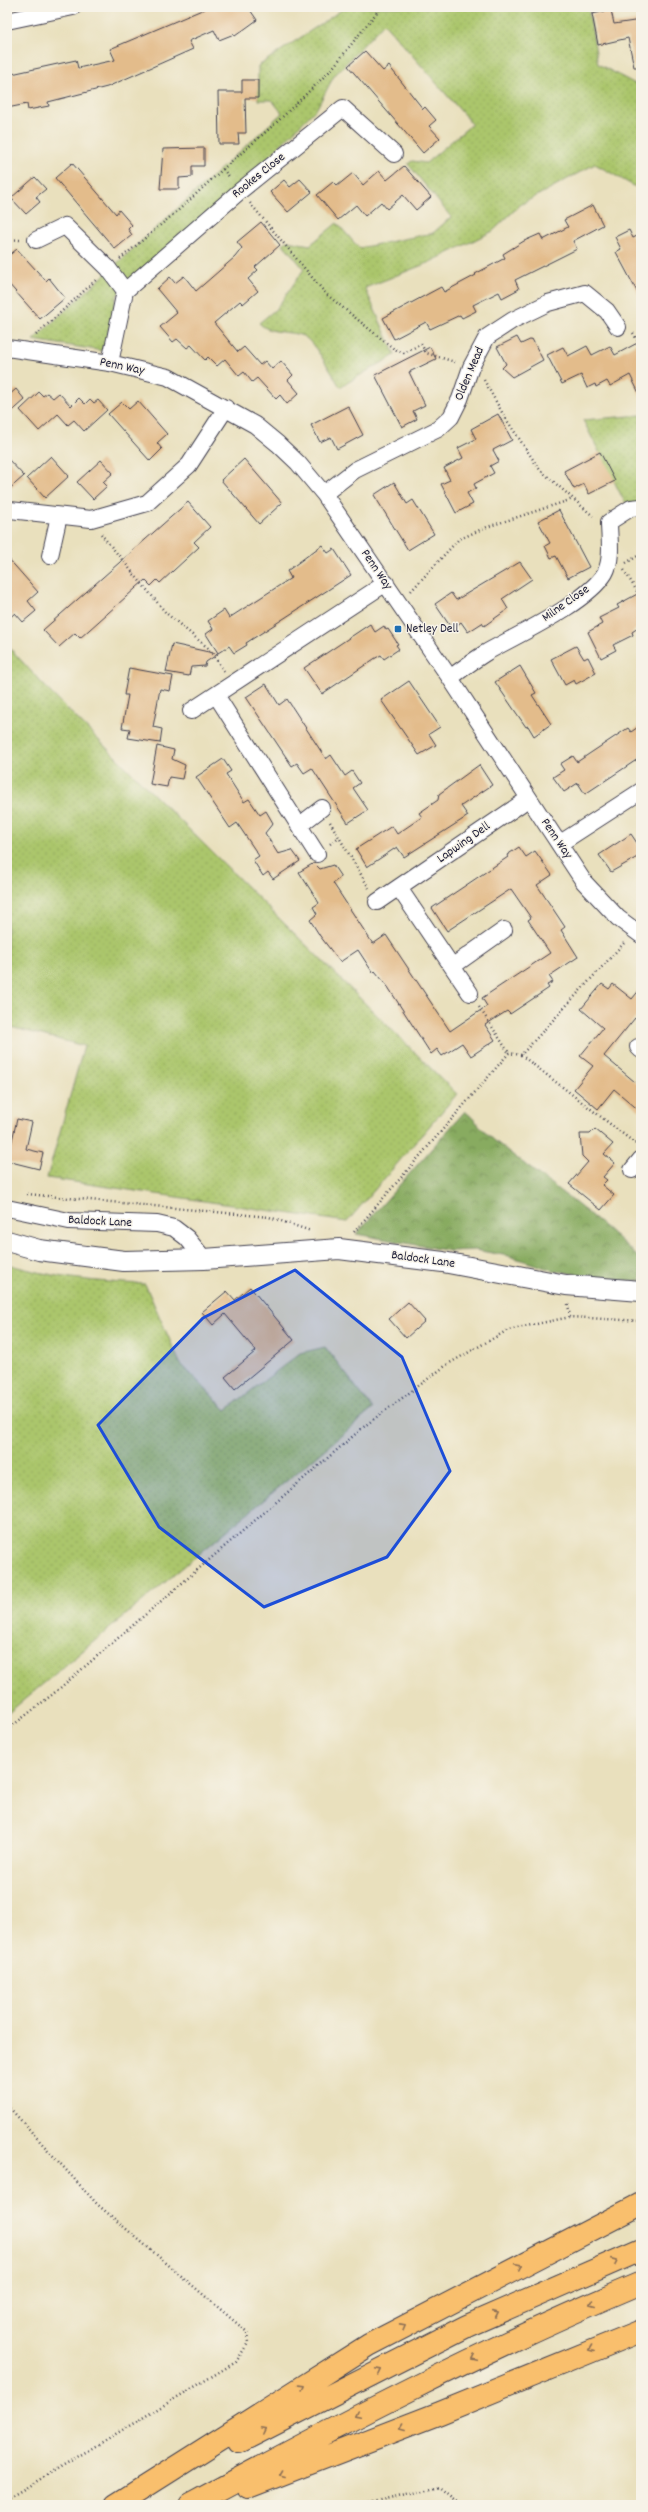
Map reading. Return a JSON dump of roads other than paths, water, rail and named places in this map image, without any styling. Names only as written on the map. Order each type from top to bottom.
[{"type":"highway","points":[[116,2505],[369,2345],[641,2204]]},
{"type":"highway","points":[[116,2505],[467,2326],[641,2250]]},
{"type":"highway","points":[[190,2505],[349,2419],[474,2358],[641,2283]]},
{"type":"highway","points":[[200,2505],[433,2416],[641,2330]]},
{"type":"street","points":[[7,21],[73,7]]},
{"type":"street","name":"Rookes Close","points":[[125,291],[240,191],[343,108],[394,154]]},
{"type":"street","points":[[36,240],[65,226],[108,268],[125,291],[110,363]]},
{"type":"street","name":"Olden Mead","points":[[324,494],[338,481],[365,464],[438,429],[451,417],[460,399],[471,367],[487,337],[513,320],[548,303],[584,293],[607,311],[618,327]]},
{"type":"street","name":"Penn Way","points":[[14,349],[110,363],[168,377],[255,425],[278,444],[298,463],[324,494],[450,678],[559,844],[601,902],[638,933]]},
{"type":"street","points":[[10,510],[91,518],[147,503],[189,465],[226,408]]},
{"type":"street","name":"Milne Close","points":[[450,678],[486,653],[546,620],[599,580],[609,564],[609,522],[631,508],[641,507]]},
{"type":"street","points":[[50,556],[59,516]]},
{"type":"street","points":[[191,711],[386,583]]},
{"type":"street","points":[[216,695],[318,854]]},
{"type":"street","points":[[559,844],[641,791]]},
{"type":"street","name":"Lapwing Dell","points":[[377,902],[528,798]]},
{"type":"street","points":[[300,825],[322,808]]},
{"type":"street","points":[[399,888],[453,966],[470,994]]},
{"type":"street","points":[[453,966],[504,930]]},
{"type":"street","name":"Baldock Lane","points":[[7,1208],[69,1221],[157,1224],[174,1228],[187,1238],[204,1259]]},
{"type":"street","name":"Baldock Lane","points":[[7,1241],[39,1250],[124,1261],[204,1259],[339,1249],[443,1262],[566,1285],[641,1291]]},
{"type":"place","name":"Netley Dell","points":[[398,629]]}]
